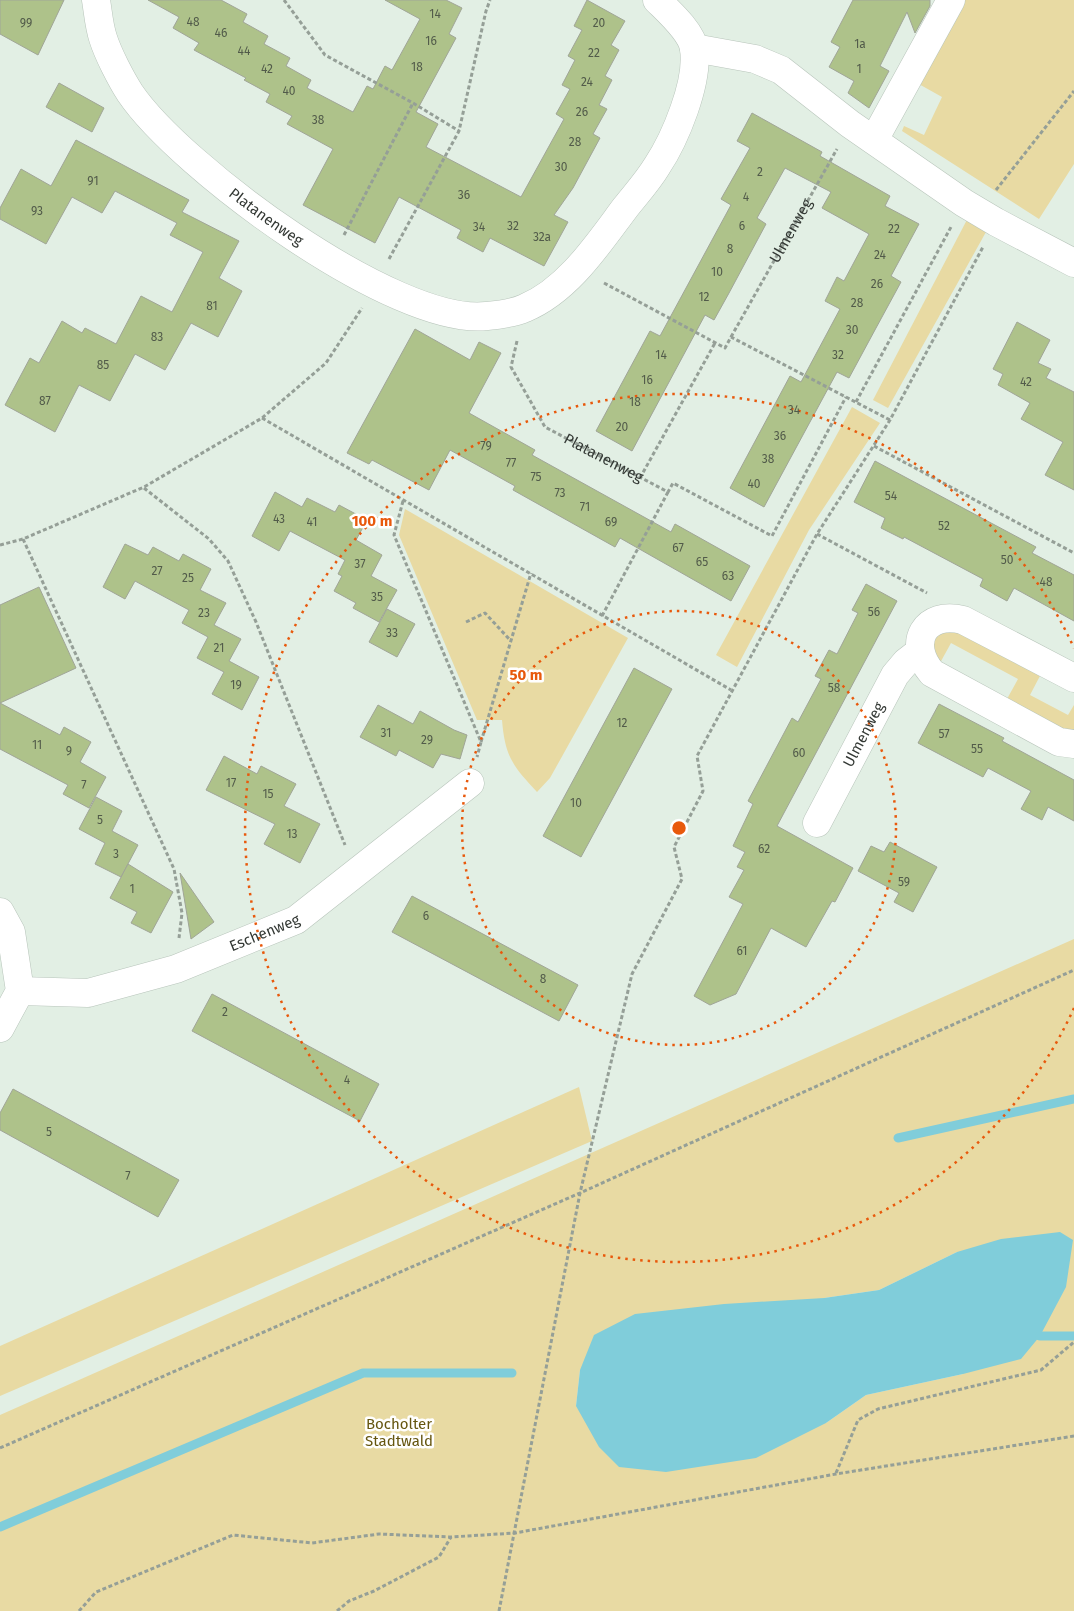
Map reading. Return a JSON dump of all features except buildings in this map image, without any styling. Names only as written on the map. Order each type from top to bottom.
[{"type":"street","name":"Platanenweg","points":[[96,0],[102,37],[130,93],[173,142],[280,230],[331,261],[375,284],[415,302],[450,314],[486,316],[524,309],[553,290],[577,268],[661,158],[677,129],[691,88],[694,48]]},
{"type":"street","points":[[657,0],[679,22],[694,48],[754,59],[782,70],[850,124],[980,213],[1074,263]]},
{"type":"street","points":[[874,140],[951,0]]},
{"type":"street","points":[[1074,678],[963,620],[953,617],[942,619],[924,631],[919,642],[919,652],[924,664],[932,673],[1059,742],[1074,744]]},
{"type":"street","name":"Ulmenweg","points":[[817,823],[895,675],[906,662],[919,652]]},
{"type":"street","name":"Eschenweg","points":[[20,991],[88,993],[176,968],[296,920],[470,783]]},
{"type":"street","points":[[0,912],[11,932],[20,991],[0,1028]]},
{"type":"path","points":[[0,545],[22,539],[144,487],[262,418],[326,363],[353,324],[459,131],[490,0]]},
{"type":"path","points":[[287,1],[326,55],[413,102],[459,131]]},
{"type":"path","points":[[856,402],[980,213],[1074,91]]},
{"type":"path","points":[[331,261],[413,102]]},
{"type":"path","name":"Ulmenweg","points":[[731,337],[850,124]]},
{"type":"path","points":[[499,1611],[580,1192],[632,974],[682,879],[674,847],[703,791],[697,756],[817,534],[890,420],[980,213]]},
{"type":"path","points":[[577,268],[725,348],[731,337],[890,420]]},
{"type":"path","name":"Platanenweg","points":[[524,309],[511,367],[545,427],[668,492]]},
{"type":"path","points":[[639,478],[715,343]]},
{"type":"path","points":[[602,616],[673,483],[772,536],[846,397]]},
{"type":"path","points":[[262,418],[731,690]]},
{"type":"path","points":[[874,446],[1074,553]]},
{"type":"path","points":[[144,487],[208,539],[228,561],[256,622],[357,873]]},
{"type":"path","points":[[403,501],[394,534],[481,742]]},
{"type":"path","points":[[817,534],[927,594],[942,619]]},
{"type":"path","points":[[22,539],[174,869],[182,913],[176,968]]},
{"type":"path","points":[[470,783],[531,573]]},
{"type":"path","points":[[466,622],[485,613],[512,641]]},
{"type":"path","points":[[0,1448],[580,1192],[1074,970]]},
{"type":"path","points":[[836,1474],[858,1420],[878,1409],[1041,1370],[1074,1342]]},
{"type":"path","points":[[79,1611],[96,1592],[233,1535],[312,1543],[378,1534],[451,1537],[514,1533],[836,1474],[1074,1436]]},
{"type":"path","points":[[337,1611],[349,1601],[374,1591],[439,1556],[451,1537]]},
{"type":"green space","points":[[961,0],[1074,0],[1074,164],[1039,219],[902,131],[904,126],[924,135],[942,97],[917,83]]},
{"type":"green space","points":[[971,212],[991,223],[888,408],[873,400]]},
{"type":"green space","points":[[852,407],[880,423],[809,530],[737,667],[716,655]]},
{"type":"green space","points":[[405,509],[628,638],[550,778],[537,792],[516,768],[508,752],[502,720],[477,720],[399,535]]},
{"type":"green space","points":[[957,630],[1041,674],[1030,695],[1068,715],[1074,705],[1074,730],[1062,728],[1007,699],[1018,679],[951,643],[940,663],[931,655],[935,633]]},
{"type":"green space","name":"Bocholter Stadtwald","points":[[1074,939],[1074,1611],[0,1611],[0,1415]],"holes":[[[957,1252],[963,1374],[866,1395],[826,1423],[576,1406],[580,1370],[824,1298],[879,1290]]]},
{"type":"green space","points":[[579,1087],[592,1141],[0,1396],[0,1346]]},
{"type":"water","points":[[1060,1232],[1073,1240],[1066,1287],[1040,1336],[1021,1359],[866,1395],[826,1423],[756,1458],[666,1472],[619,1467],[599,1447],[576,1406],[580,1370],[594,1335],[635,1314],[724,1304],[824,1298],[879,1290],[957,1252],[1001,1239]]},
{"type":"waterway","points":[[898,1138],[1074,1099]]},
{"type":"waterway","points":[[1040,1336],[1074,1336]]},
{"type":"waterway","points":[[0,1527],[363,1373],[512,1373]]}]
